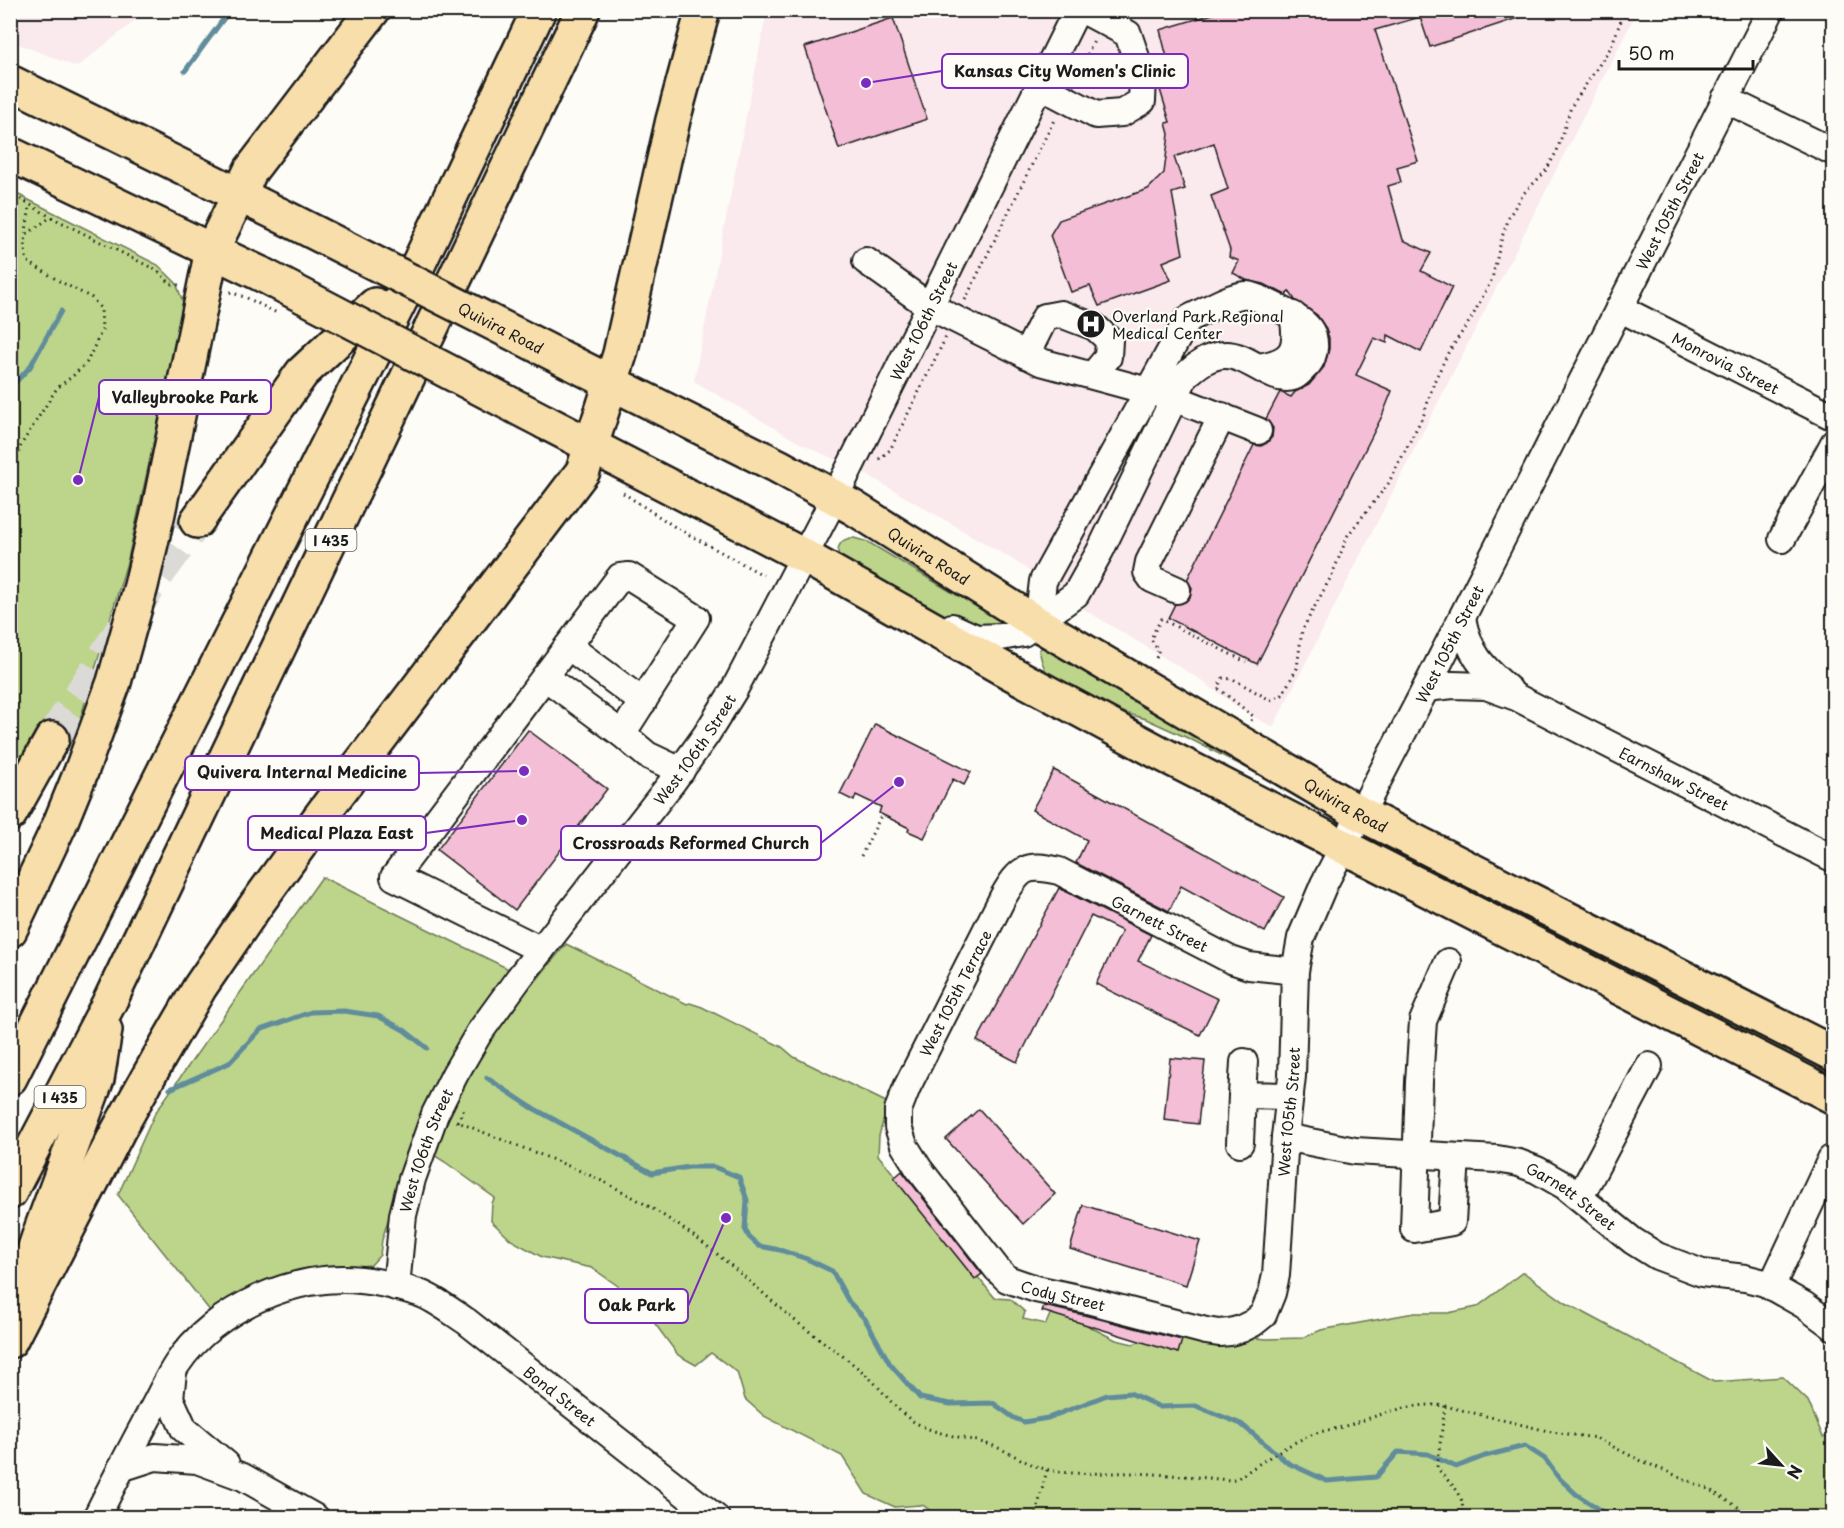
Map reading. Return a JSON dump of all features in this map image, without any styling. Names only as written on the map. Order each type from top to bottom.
[{"type":"main road","points":[[10,930],[59,826],[114,682],[141,586],[158,513],[212,250],[251,170],[374,10]]},
{"type":"main road","name":"I 435","points":[[10,1078],[418,265],[538,10]]},
{"type":"main road","name":"I 435","points":[[10,1192],[110,1001],[583,10]]},
{"type":"main road","points":[[10,1341],[118,1131],[200,987],[323,813],[583,471],[620,354],[673,120],[703,10]]},
{"type":"main road","name":"Quivira Road","points":[[10,82],[778,466],[835,497],[1038,624],[1361,814],[1833,1054]]},
{"type":"main road","points":[[10,154],[212,250],[254,286],[591,445],[804,556],[1002,668],[1160,753],[1833,1097]]},
{"type":"main road","points":[[197,521],[302,373],[418,265]]},
{"type":"main road","points":[[10,814],[52,739]]},
{"type":"main road","points":[[10,1321],[97,1079],[110,1001]]},
{"type":"street","name":"West 106th Street","points":[[396,1287],[403,1215],[412,1179],[435,1114],[479,1033],[681,771],[734,690],[835,497],[1077,10]]},
{"type":"street","points":[[1040,85],[1096,115],[1122,112],[1142,101],[1143,78],[1128,34],[1083,10]]},
{"type":"street","name":"West 105th Street","points":[[1263,1315],[1276,1275],[1290,1096],[1295,971],[1300,938],[1324,884],[1462,619],[1771,10]]},
{"type":"street","points":[[1725,99],[1833,152]]},
{"type":"street","points":[[866,261],[929,306],[1041,362],[1174,398],[1258,431]]},
{"type":"street","points":[[873,595],[905,600],[960,632],[976,638],[1001,638],[1023,633],[1038,624],[1076,594],[1100,551],[1185,376],[1210,358],[1226,354],[1259,366],[1277,378],[1294,377],[1309,364],[1314,351],[1314,338],[1308,326],[1293,315],[1247,294],[1231,298],[1188,319],[1043,581],[1038,624]]},
{"type":"street","name":"Monrovia Street","points":[[1619,308],[1833,417]]},
{"type":"street","points":[[1026,354],[1045,317],[1061,314],[1095,327],[1109,340],[1108,357],[1093,375]]},
{"type":"street","points":[[1177,590],[1152,579],[1147,572],[1149,562],[1222,416]]},
{"type":"street","points":[[1782,538],[1833,443]]},
{"type":"street","points":[[541,950],[394,877],[620,577],[629,576],[696,618],[622,734]]},
{"type":"street","name":"Earnshaw Street","points":[[1462,619],[1466,639],[1476,659],[1516,696]]},
{"type":"street","points":[[568,646],[643,702]]},
{"type":"street","points":[[545,677],[647,755],[681,771]]},
{"type":"street","name":"Earnshaw Street","points":[[1426,688],[1453,685],[1486,686],[1516,696],[1833,859]]},
{"type":"street","name":"Garnett Street","points":[[1028,868],[1040,867],[1059,871],[1240,963],[1295,971]]},
{"type":"street","name":"West 105th Terrace","points":[[898,1127],[898,1110],[913,1076],[1003,897],[1016,877],[1028,868]]},
{"type":"street","points":[[1448,962],[1423,1021],[1414,1229],[1452,1222],[1456,1157]]},
{"type":"street","points":[[1240,1143],[1244,1062]]},
{"type":"street","points":[[1580,1197],[1649,1066]]},
{"type":"street","points":[[1242,1095],[1290,1096]]},
{"type":"street","name":"Cody Street","points":[[898,1127],[904,1145],[919,1169],[1007,1279],[1036,1289],[1106,1304],[1206,1331],[1230,1332],[1253,1323],[1263,1315]]},
{"type":"street","name":"Garnett Street","points":[[1285,1137],[1355,1151],[1497,1159],[1519,1163],[1565,1186],[1596,1213],[1657,1256],[1702,1273],[1745,1278],[1771,1287],[1804,1305],[1833,1327]]},
{"type":"street","points":[[1771,1287],[1831,1159]]},
{"type":"street","points":[[96,1518],[177,1363],[214,1324],[240,1307],[269,1293],[305,1283],[360,1280],[396,1287]]},
{"type":"street","name":"Bond Street","points":[[396,1287],[421,1293],[466,1321],[716,1518]]},
{"type":"street","points":[[173,1371],[170,1398],[184,1429],[243,1477]]},
{"type":"street","points":[[121,1468],[155,1457],[197,1460],[243,1477],[316,1518]]},
{"type":"path","points":[[1251,723],[1253,716],[1219,689],[1219,685],[1223,678],[1233,679],[1270,700],[1282,695],[1297,668],[1302,630],[1332,575],[1348,535],[1388,484],[1424,414],[1434,382],[1448,353],[1471,319],[1492,279],[1510,215],[1524,193],[1545,172],[1557,151],[1571,107],[1611,47],[1620,23],[1628,10]]},
{"type":"path","points":[[1072,86],[1113,25]]},
{"type":"path","points":[[961,308],[1058,113]]},
{"type":"path","points":[[10,193],[51,217],[158,271],[171,284],[176,284]]},
{"type":"path","points":[[10,518],[14,503],[17,458],[21,445],[57,388],[87,362],[102,330],[101,309],[92,298],[51,277],[27,261],[24,248],[30,204]]},
{"type":"path","points":[[27,234],[51,217]]},
{"type":"path","points":[[225,291],[254,286]]},
{"type":"path","points":[[877,460],[890,450],[947,336]]},
{"type":"path","points":[[622,492],[675,527],[764,575]]},
{"type":"path","points":[[1156,658],[1159,652],[1152,637],[1161,619],[1246,662]]},
{"type":"path","points":[[861,856],[882,814]]},
{"type":"path","points":[[435,1114],[578,1170],[616,1188],[717,1254],[795,1321],[848,1360],[868,1377],[895,1406],[920,1425],[933,1431],[989,1444],[1047,1470],[1078,1474],[1181,1475],[1230,1480],[1315,1433],[1403,1408],[1433,1404],[1540,1429],[1596,1437],[1637,1459],[1708,1489],[1756,1518]]},
{"type":"path","points":[[1445,1406],[1437,1467],[1458,1492],[1463,1503],[1462,1518]]},
{"type":"path","points":[[1035,1518],[1047,1470]]},
{"type":"shaded area","points":[[10,11],[147,11],[77,67],[11,41]]},
{"type":"shaded area","name":"Overland Park Regional Medical Center","points":[[767,11],[1637,11],[1273,727],[1248,714],[1198,678],[1087,611],[1012,559],[864,473],[800,443],[694,381]]},
{"type":"green space","points":[[11,191],[158,265],[176,283],[186,310],[186,326],[178,331],[128,559],[82,713],[68,748],[37,728],[11,775]]},
{"type":"green space","points":[[854,538],[868,542],[958,596],[986,606],[1005,620],[1003,626],[961,626],[839,558],[840,544],[846,539]]},
{"type":"green space","points":[[1045,645],[1299,795],[1192,740],[1146,719],[1115,710],[1048,676],[1039,650]]},
{"type":"green space","points":[[322,877],[535,982],[566,944],[687,1004],[702,1007],[782,1047],[794,1057],[888,1103],[879,1136],[878,1155],[995,1298],[1010,1299],[1025,1312],[1023,1319],[1046,1324],[1051,1312],[1063,1308],[1090,1327],[1116,1340],[1133,1344],[1177,1330],[1266,1339],[1303,1338],[1321,1330],[1414,1313],[1448,1313],[1477,1307],[1523,1272],[1566,1303],[1714,1382],[1783,1377],[1808,1401],[1823,1437],[1833,1437],[1833,1517],[939,1517],[920,1505],[895,1507],[866,1494],[842,1456],[764,1416],[745,1399],[737,1372],[711,1353],[696,1365],[678,1355],[650,1317],[618,1286],[592,1268],[542,1257],[511,1240],[491,1221],[492,1203],[495,1198],[412,1141],[382,1240],[380,1255],[371,1265],[301,1271],[211,1312],[118,1195],[155,1113]]},
{"type":"green space","points":[[1522,914],[1833,1065],[1833,1078],[1520,920]]},
{"type":"building","points":[[1226,10],[1532,10],[1533,13],[1430,47],[1420,17],[1375,30],[1418,161],[1397,167],[1401,182],[1388,186],[1403,240],[1431,253],[1421,271],[1452,287],[1421,352],[1388,335],[1387,343],[1374,338],[1356,375],[1392,391],[1382,416],[1257,664],[1168,618],[1175,604],[1185,602],[1190,597],[1192,588],[1187,580],[1254,445],[1261,446],[1272,437],[1273,428],[1266,419],[1280,392],[1291,397],[1295,392],[1309,385],[1324,367],[1329,349],[1329,338],[1325,327],[1317,315],[1295,300],[1289,291],[1286,295],[1233,273],[1239,261],[1229,257],[1230,250],[1211,196],[1228,189],[1214,143],[1174,157],[1185,189],[1172,193],[1183,254],[1163,262],[1171,280],[1099,306],[1090,286],[1071,292],[1050,235],[1059,220],[1148,189],[1164,173],[1169,134],[1166,123],[1170,122],[1156,70],[1169,65],[1160,30]]},
{"type":"building","points":[[893,18],[927,119],[839,149],[805,47]]},
{"type":"building","points":[[875,724],[971,772],[964,785],[953,779],[924,838],[879,813],[881,807],[856,795],[854,801],[840,794]]},
{"type":"building","points":[[528,730],[607,789],[515,910],[437,850]]},
{"type":"building","points":[[1054,770],[1284,897],[1265,932],[1181,886],[1169,911],[1076,863],[1087,840],[1032,810]]},
{"type":"building","points":[[1059,888],[1151,935],[1138,961],[1218,999],[1200,1035],[1096,984],[1122,931],[1091,916],[1017,1062],[977,1041]]},
{"type":"building","points":[[1170,1058],[1205,1061],[1198,1124],[1164,1120]]},
{"type":"building","points":[[979,1109],[1055,1194],[1023,1224],[946,1139]]},
{"type":"building","points":[[902,1171],[982,1274],[975,1279],[894,1178]]},
{"type":"building","points":[[1083,1205],[1200,1241],[1186,1285],[1070,1249]]},
{"type":"building","points":[[1044,1306],[1182,1340],[1178,1353],[1042,1311]]},
{"type":"waterway","points":[[185,71],[230,10]]},
{"type":"waterway","points":[[10,388],[30,367],[61,311]]},
{"type":"waterway","points":[[170,1089],[229,1063],[260,1030],[311,1012],[344,1011],[378,1016],[404,1030],[427,1048]]},
{"type":"waterway","points":[[487,1078],[531,1107],[652,1173],[689,1167],[714,1167],[739,1177],[747,1200],[745,1229],[749,1237],[759,1246],[807,1259],[832,1271],[849,1302],[865,1319],[890,1364],[920,1398],[950,1404],[993,1403],[1014,1418],[1024,1422],[1048,1418],[1107,1395],[1130,1393],[1160,1407],[1196,1406],[1241,1424],[1288,1463],[1327,1481],[1376,1477],[1398,1452],[1428,1454],[1456,1467],[1485,1456],[1525,1446],[1545,1459],[1558,1477],[1576,1494],[1613,1518]]},
{"type":"waterway","points":[[1659,1518],[1672,1515],[1673,1518]]},
{"type":"tunnel","points":[[52,739],[153,581],[197,521]]},
{"type":"place","name":"Kansas City Women's Clinic","points":[[866,83]]},
{"type":"place","name":"Overland Park Regional Medical Center","points":[[1091,324]]},
{"type":"place","name":"Valleybrooke Park","points":[[78,480]]},
{"type":"place","name":"Quivera Internal Medicine","points":[[524,771]]},
{"type":"place","name":"Crossroads Reformed Church","points":[[899,782]]},
{"type":"place","name":"Medical Plaza East","points":[[522,820]]},
{"type":"place","name":"Oak Park","points":[[726,1218]]}]
